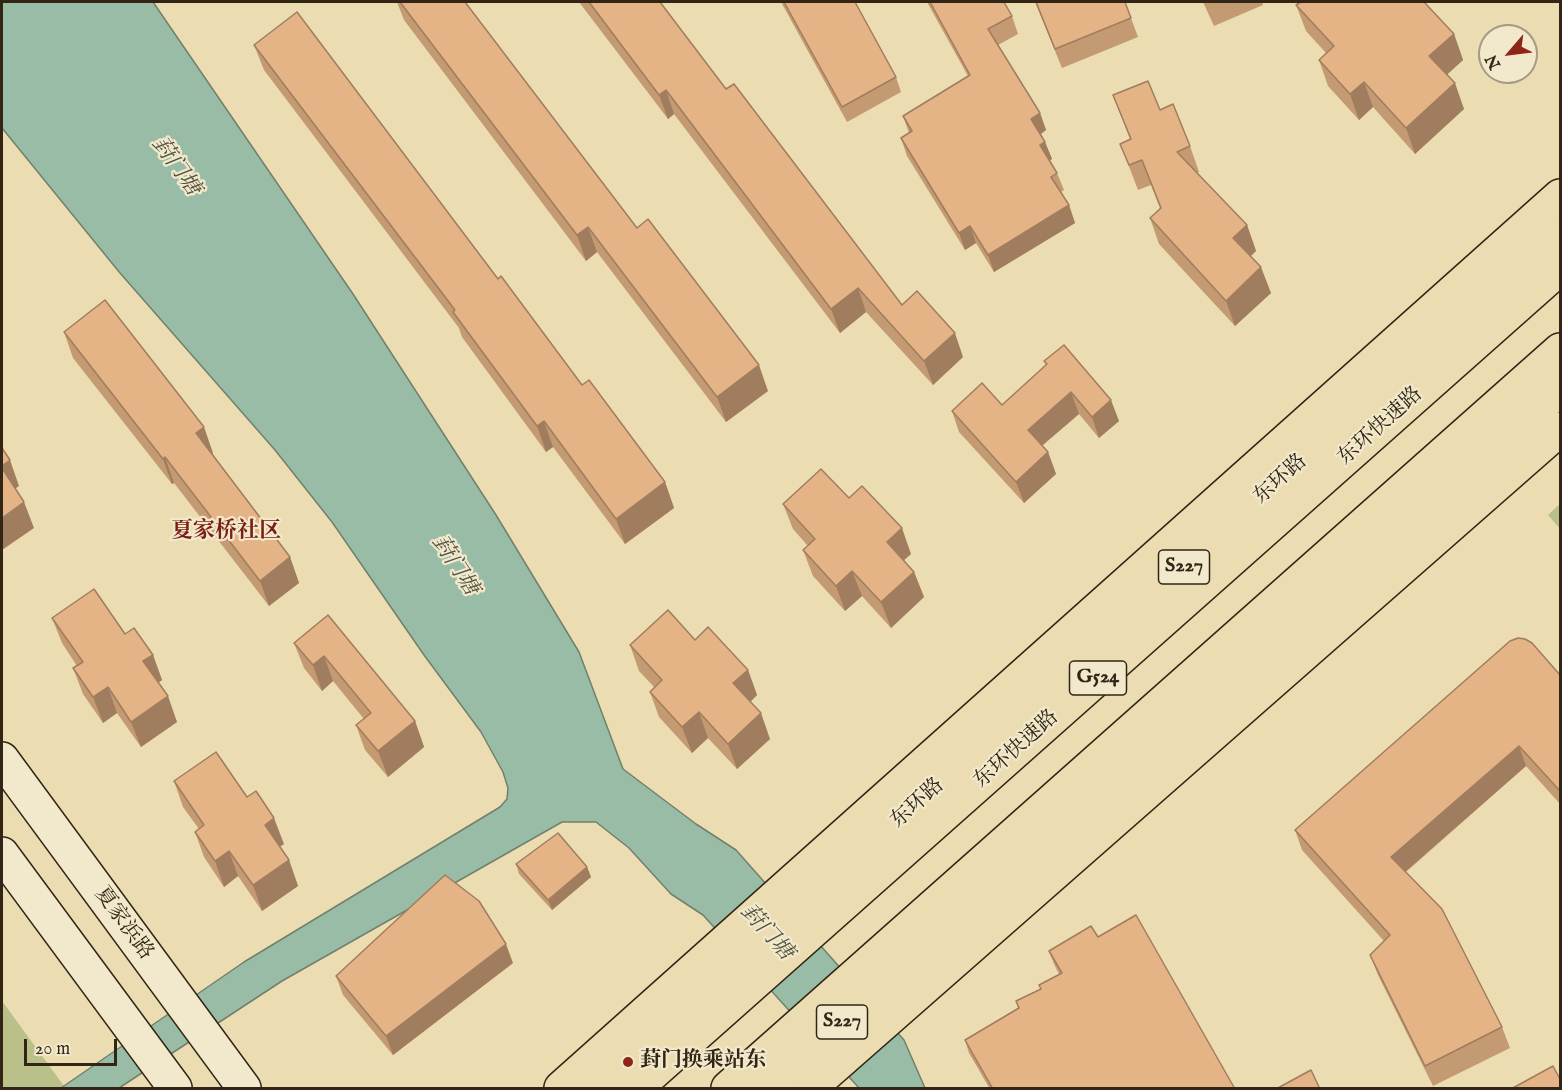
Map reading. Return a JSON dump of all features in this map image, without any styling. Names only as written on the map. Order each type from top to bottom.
[{"type":"main road","points":[[561,1089],[1560,196]]},
{"type":"main road","name":"东环路","points":[[598,1089],[1560,231]]},
{"type":"main road","name":"东环快速路","points":[[636,1089],[1560,268]]},
{"type":"main road","name":"G524","points":[[728,1089],[1560,351]]},
{"type":"main road","name":"S227","points":[[768,1089],[802,1077],[891,979],[1560,389]]},
{"type":"main road","points":[[802,1077],[1215,734],[1560,429]]},
{"type":"main road","name":"夏家浜路","points":[[2,759],[244,1089]]},
{"type":"main road","points":[[2,854],[169,1081]]},
{"type":"shaded area","points":[[1560,504],[1560,529],[1548,515]]},
{"type":"shaded area","points":[[2,1001],[64,1086],[61,1088],[2,1088]]},
{"type":"water","name":"葑门塘","points":[[2,2],[153,2],[353,294],[496,515],[579,652],[623,769],[696,824],[736,850],[904,1040],[925,1088],[859,1088],[703,915],[671,894],[629,848],[596,822],[562,822],[282,981],[119,1088],[61,1088],[244,962],[500,807],[507,799],[508,788],[503,772],[481,732],[424,655],[332,522],[275,450],[120,273],[2,128]]},
{"type":"building","points":[[400,2],[465,2],[637,228],[648,219],[759,365],[717,397],[588,227],[577,235]]},
{"type":"building","points":[[589,2],[660,2],[726,89],[734,84],[902,305],[917,291],[955,333],[924,361],[858,288],[831,309],[666,90],[659,95]]},
{"type":"building","points":[[784,2],[855,2],[896,77],[842,107]]},
{"type":"building","points":[[930,2],[1004,2],[1012,16],[988,29],[1040,113],[1031,119],[1045,142],[1040,145],[1057,173],[1051,177],[1069,205],[988,255],[970,226],[959,233],[901,138],[912,131],[903,116],[970,75]]},
{"type":"building","points":[[1036,2],[1125,2],[1131,18],[1055,49]]},
{"type":"building","points":[[1301,2],[1424,2],[1454,34],[1429,56],[1455,83],[1406,128],[1364,82],[1350,94],[1319,60],[1334,46],[1296,5]]},
{"type":"building","points":[[297,12],[498,279],[501,276],[582,385],[589,380],[665,482],[616,519],[544,421],[537,426],[453,312],[455,310],[254,45]]},
{"type":"building","points":[[1148,81],[1160,110],[1173,104],[1190,146],[1177,152],[1247,225],[1233,238],[1261,267],[1226,301],[1150,218],[1161,208],[1142,160],[1129,165],[1120,144],[1131,139],[1113,95]]},
{"type":"building","points":[[105,300],[204,427],[196,433],[290,557],[260,581],[165,457],[163,459],[64,332]]},
{"type":"building","points":[[1064,345],[1111,400],[1092,417],[1071,392],[1028,430],[1048,452],[1016,482],[952,411],[982,383],[1002,405],[1047,364],[1044,361]]},
{"type":"building","points":[[2,448],[10,460],[2,466]]},
{"type":"building","points":[[2,468],[24,502],[2,518]]},
{"type":"building","points":[[821,469],[849,498],[862,486],[902,528],[887,542],[914,572],[881,602],[852,571],[836,586],[803,550],[815,539],[783,504]]},
{"type":"building","points":[[94,589],[125,634],[134,628],[153,655],[143,661],[168,696],[131,722],[108,687],[93,697],[73,668],[83,662],[52,618]]},
{"type":"building","points":[[668,610],[695,640],[708,627],[748,670],[733,683],[761,713],[728,744],[699,712],[682,727],[650,692],[662,680],[630,645]]},
{"type":"building","points":[[328,615],[415,721],[378,751],[356,725],[371,713],[324,656],[313,665],[294,643]]},
{"type":"building","points":[[1518,638],[1532,643],[1560,675],[1560,791],[1519,746],[1391,857],[1442,909],[1502,1027],[1425,1066],[1370,955],[1390,935],[1295,830],[1510,641]]},
{"type":"building","points":[[216,752],[247,797],[256,791],[274,818],[265,825],[289,860],[253,885],[229,851],[215,861],[195,832],[204,825],[174,781]]},
{"type":"building","points":[[558,833],[587,867],[548,900],[516,864]]},
{"type":"building","points":[[445,875],[479,901],[506,944],[386,1036],[336,976]]},
{"type":"building","points":[[1136,915],[1235,1089],[993,1089],[965,1040],[1019,1008],[1016,1001],[1041,989],[1039,985],[1062,973],[1049,951],[1091,926],[1098,937]]},
{"type":"building","points":[[1553,1066],[1560,1079],[1560,1089],[1511,1089]]},
{"type":"building","points":[[1311,1070],[1320,1089],[1276,1089]]},
{"type":"place","name":"葑门换乘站东","points":[[628,1062]]},
{"type":"district","name":"夏家桥社区","points":[[226,532]]}]
